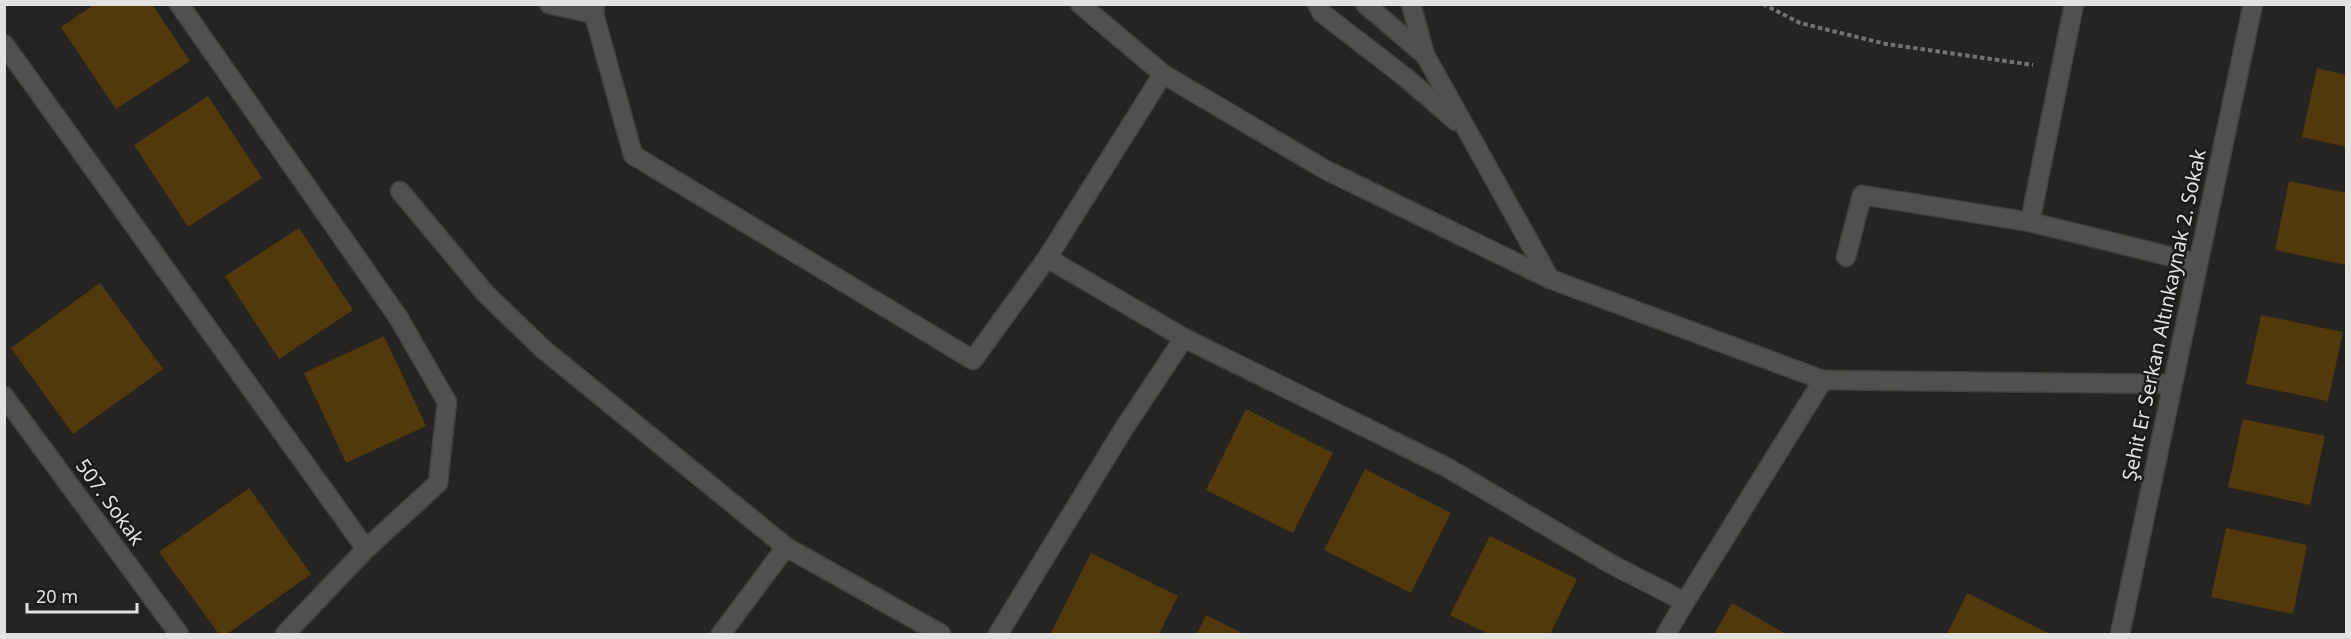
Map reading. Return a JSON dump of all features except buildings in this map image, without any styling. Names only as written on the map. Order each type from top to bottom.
[{"type":"street","points":[[179,4],[398,317],[447,402],[438,483],[366,549],[285,634]]},
{"type":"street","points":[[549,4],[594,9],[633,155],[973,360],[1047,258],[1163,75]]},
{"type":"street","points":[[1080,4],[1163,75],[1324,169],[1550,279],[1823,380],[2172,384]]},
{"type":"street","points":[[1317,4],[1322,14],[1405,77],[1466,130]]},
{"type":"street","points":[[1365,4],[1425,56]]},
{"type":"street","points":[[1411,4],[1425,56],[1550,279]]},
{"type":"street","points":[[2030,222],[2073,4]]},
{"type":"street","name":"Şehit Er Serkan Altınkaynak 2. Sokak","points":[[2120,634],[2253,4]]},
{"type":"street","points":[[4,44],[366,549]]},
{"type":"street","points":[[400,191],[485,293],[543,349],[786,547],[941,634]]},
{"type":"street","points":[[1846,257],[1862,195],[2030,222],[2198,263]]},
{"type":"street","points":[[1047,258],[1184,338],[1448,468],[1611,564],[1685,602]]},
{"type":"street","points":[[998,634],[1123,430],[1184,338]]},
{"type":"street","points":[[1666,634],[1823,380]]},
{"type":"street","name":"507. Sokak","points":[[4,396],[179,634]]},
{"type":"street","points":[[721,634],[786,547]]},
{"type":"path","points":[[1763,4],[1800,23],[1886,44],[2061,69]]}]
